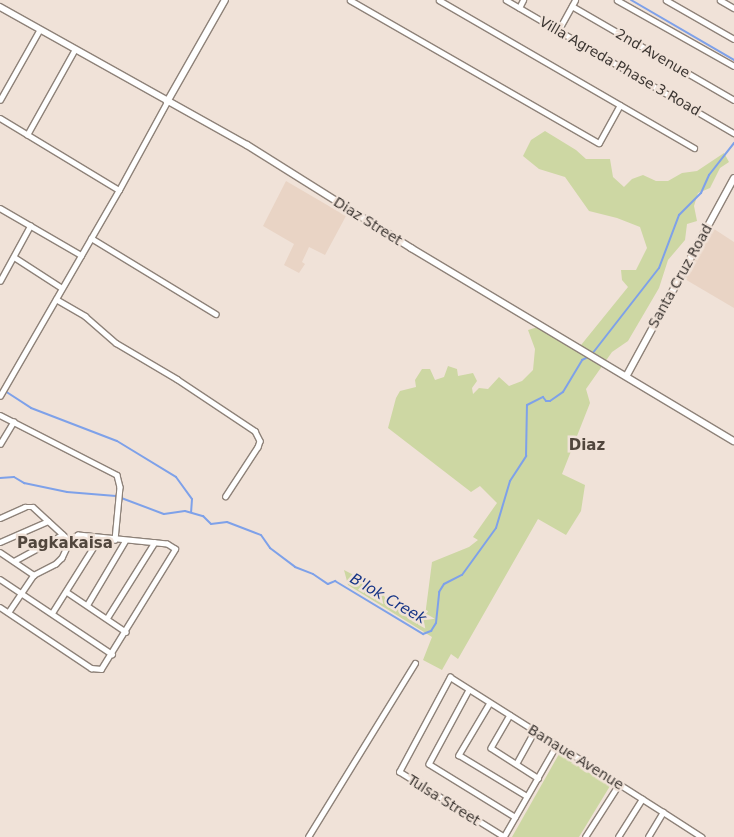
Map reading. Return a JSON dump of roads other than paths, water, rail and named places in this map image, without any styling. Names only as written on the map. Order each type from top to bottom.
[{"type":"main road","points":[[167,102],[225,0]]},
{"type":"main road","name":"Diaz Street","points":[[0,6],[167,102],[247,145],[411,248],[599,358],[734,441]]},
{"type":"main road","name":"Santa Cruz Road","points":[[627,375],[734,178]]},
{"type":"street","points":[[350,0],[599,143],[620,104]]},
{"type":"street","points":[[439,0],[694,148]]},
{"type":"street","name":"Villa Agreda Phase 3 Road","points":[[506,0],[733,131]]},
{"type":"street","points":[[519,8],[523,0]]},
{"type":"street","points":[[558,31],[575,0]]},
{"type":"street","points":[[617,0],[734,66]]},
{"type":"street","points":[[666,0],[734,39]]},
{"type":"street","points":[[720,0],[734,8]]},
{"type":"street","name":"2nd Avenue","points":[[572,6],[734,100]]},
{"type":"street","points":[[0,100],[40,30]]},
{"type":"street","points":[[27,136],[75,49]]},
{"type":"street","points":[[0,396],[119,190],[167,102]]},
{"type":"street","points":[[0,118],[119,190]]},
{"type":"street","points":[[1,210],[81,255]]},
{"type":"street","points":[[0,282],[30,226]]},
{"type":"street","points":[[91,238],[216,314]]},
{"type":"street","points":[[14,257],[62,288]]},
{"type":"street","points":[[56,299],[85,316],[116,343],[177,379],[256,431],[260,441],[258,447],[226,496]]},
{"type":"street","points":[[0,415],[113,472],[118,477],[120,493],[115,540]]},
{"type":"street","points":[[0,444],[14,422]]},
{"type":"street","points":[[0,518],[30,506],[70,541]]},
{"type":"street","points":[[0,542],[48,521]]},
{"type":"street","points":[[14,561],[62,534]]},
{"type":"street","points":[[0,607],[95,670],[104,667],[175,552],[172,545],[80,535],[70,541],[62,558],[34,575],[8,612]]},
{"type":"street","points":[[52,613],[99,538]]},
{"type":"street","points":[[86,606],[125,541]]},
{"type":"street","points":[[107,618],[154,543]]},
{"type":"street","points":[[0,552],[34,575]]},
{"type":"street","points":[[0,579],[112,654]]},
{"type":"street","points":[[66,592],[126,632]]},
{"type":"street","points":[[308,837],[415,663]]},
{"type":"street","name":"Banaue Avenue","points":[[450,678],[702,837]]},
{"type":"street","name":"Tulsa Street","points":[[450,678],[399,772],[504,837],[557,745]]},
{"type":"street","points":[[469,690],[429,764],[515,817]]},
{"type":"street","points":[[490,703],[459,755],[527,796]]},
{"type":"street","points":[[510,715],[491,748],[538,778]]},
{"type":"street","points":[[516,764],[534,731]]},
{"type":"street","points":[[585,837],[619,784]]},
{"type":"street","points":[[618,837],[642,799]]},
{"type":"street","points":[[650,836],[663,812]]},
{"type":"waterway","points":[[631,0],[734,60]]},
{"type":"waterway","name":"B'lok Creek","points":[[592,354],[659,268],[679,215],[701,193],[709,175],[734,143]]},
{"type":"waterway","name":"B'lok Creek","points":[[0,478],[14,477],[24,483],[67,492],[116,496],[164,514],[185,511],[203,516],[211,524],[227,522],[261,535],[270,548],[295,567],[313,574],[328,584],[335,581],[423,634],[431,631],[436,623],[439,592],[444,584],[462,575],[496,528],[510,481],[526,456],[527,405],[543,397],[546,401],[550,401],[563,392],[582,360],[588,357]]},
{"type":"waterway","points":[[5,391],[31,408],[117,441],[176,477],[192,499],[191,512]]},
{"type":"district","name":"Diaz","points":[[587,446]]},
{"type":"district","name":"Pagkakaisa","points":[[65,544]]}]
